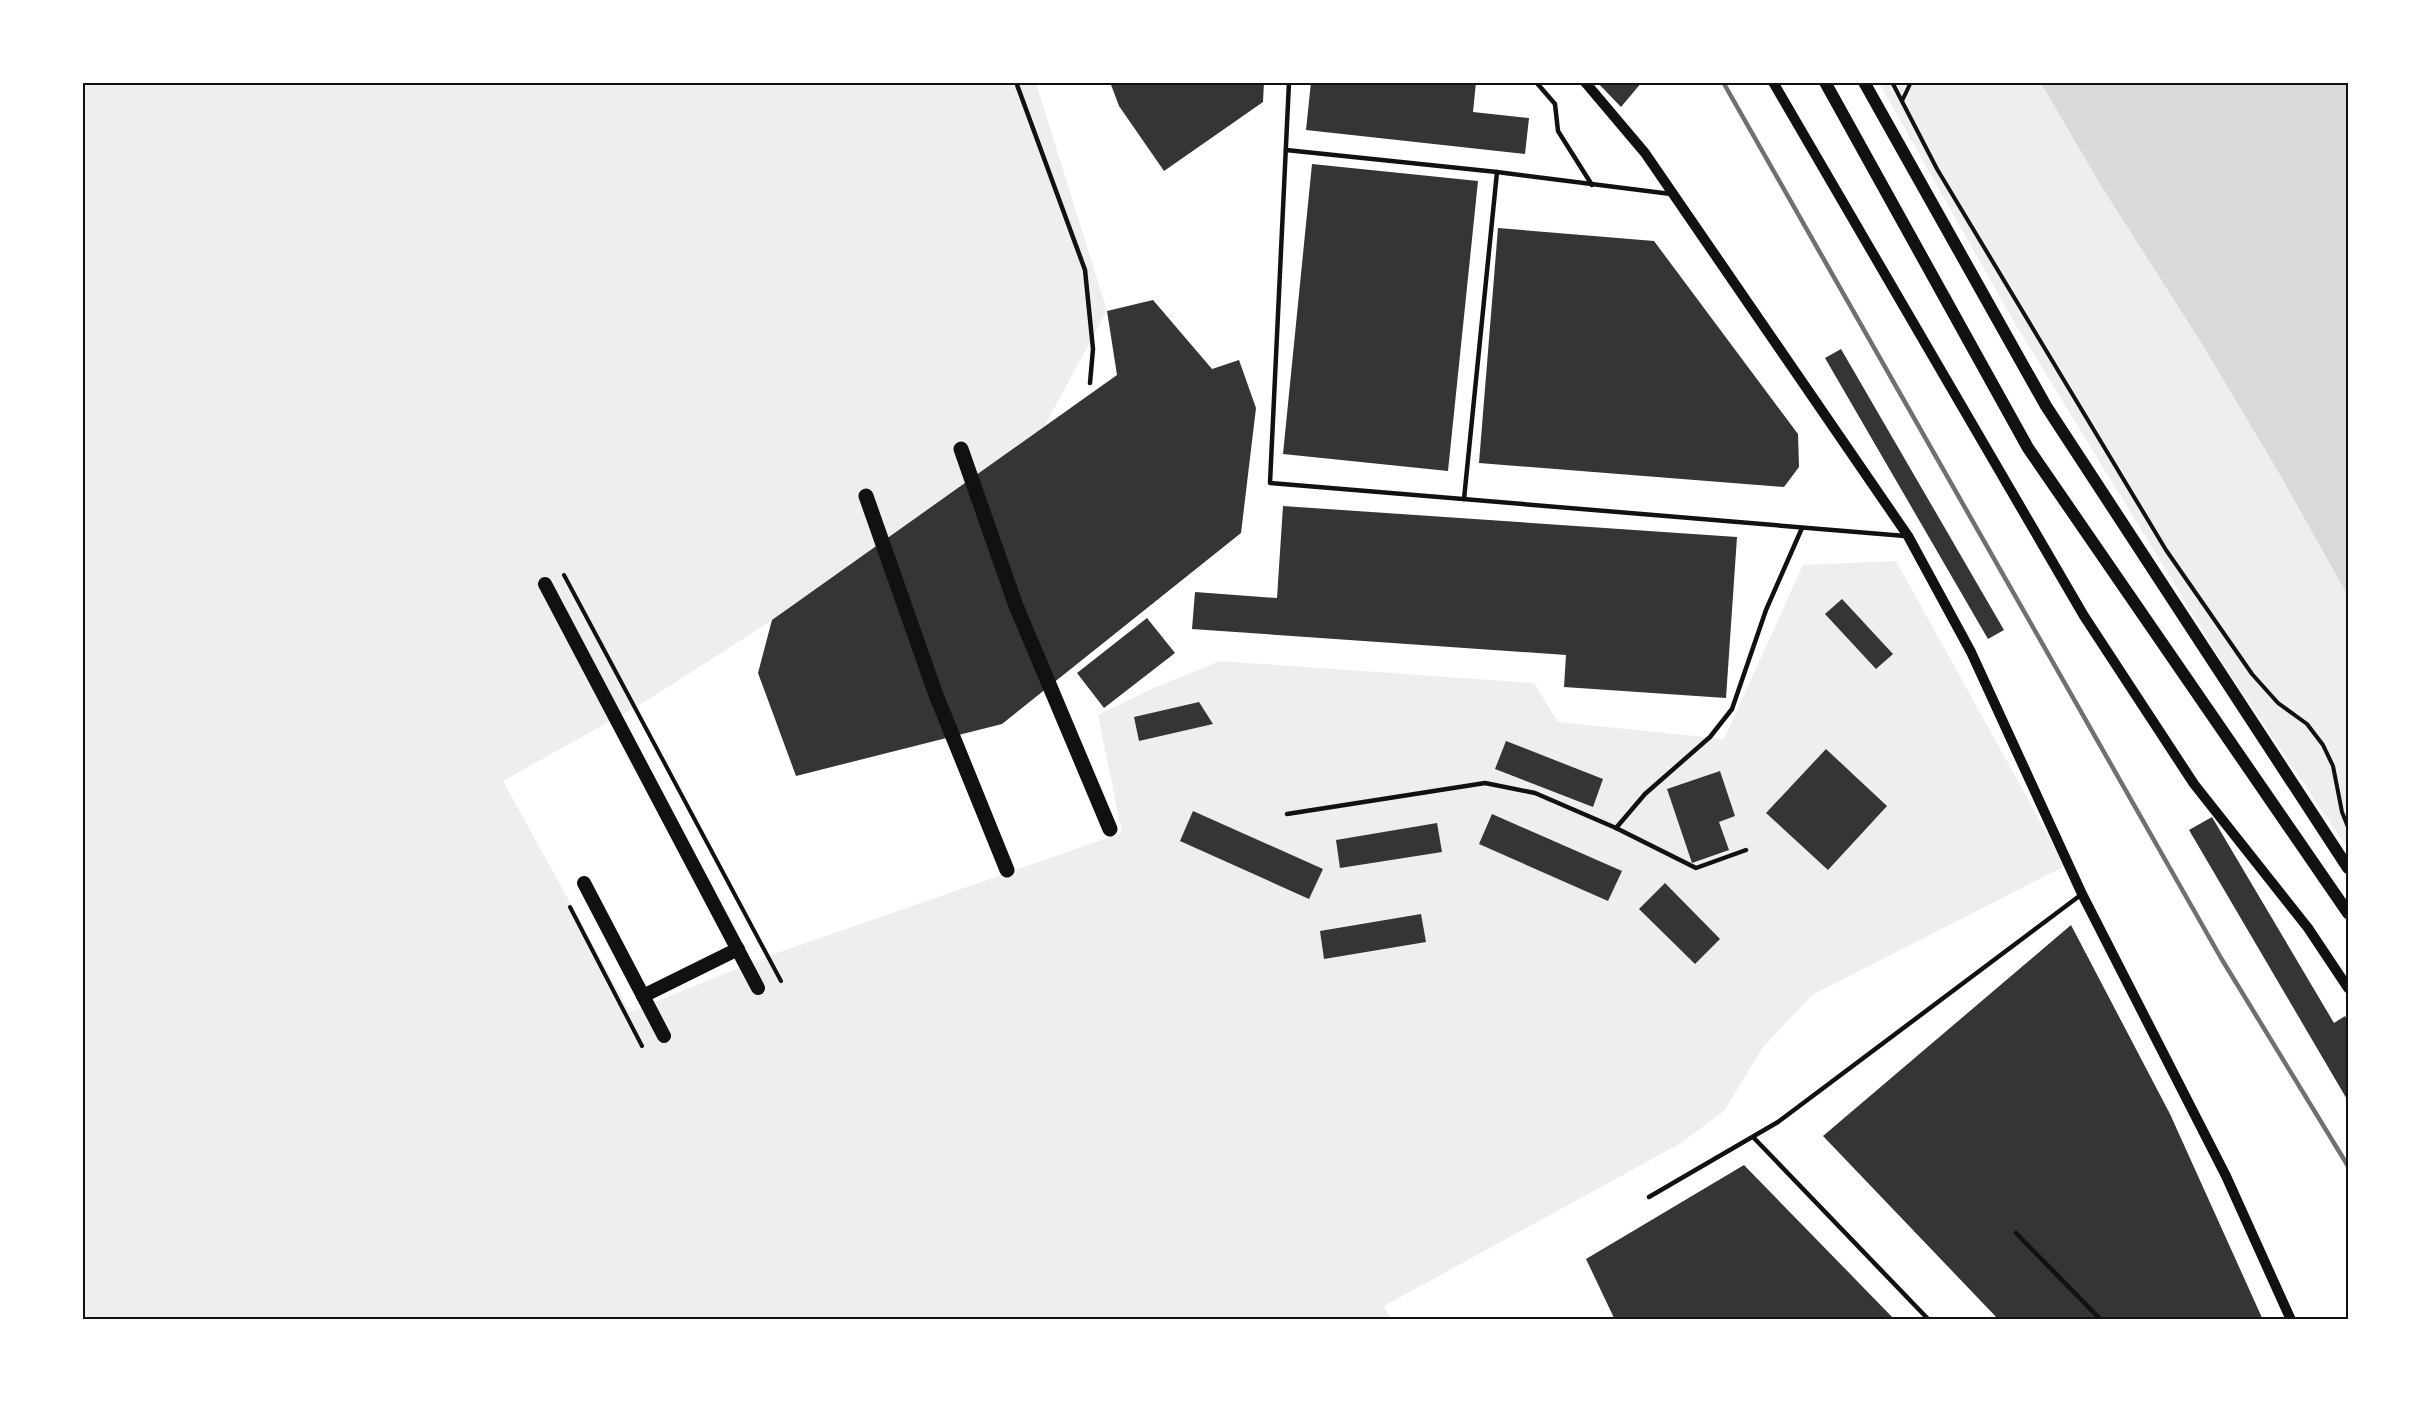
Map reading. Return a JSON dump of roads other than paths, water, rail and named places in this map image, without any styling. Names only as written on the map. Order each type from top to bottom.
[{"type":"highway","points":[[961,449],[1016,606],[1110,829]]},
{"type":"highway","points":[[866,496],[936,695],[1007,870]]},
{"type":"main road","points":[[1825,82],[2028,448],[2349,913]]},
{"type":"main road","points":[[1864,82],[2046,406],[2349,868]]},
{"type":"main road","points":[[544,584],[758,988]]},
{"type":"main road","points":[[584,883],[664,1036]]},
{"type":"main road","points":[[643,996],[738,949]]},
{"type":"street","points":[[1585,82],[1645,153],[1908,536],[1971,652],[2082,894],[2226,1176],[2291,1320]]},
{"type":"street","points":[[1773,82],[2084,616],[2194,784],[2308,928],[2349,988]]},
{"type":"lane","points":[[1016,82],[1085,270],[1093,349],[1090,383]]},
{"type":"lane","points":[[1289,82],[1270,483],[1908,536]]},
{"type":"lane","points":[[1536,82],[1555,104],[1558,131],[1592,185]]},
{"type":"lane","points":[[1286,150],[1497,172],[1674,195]]},
{"type":"lane","points":[[1464,499],[1497,172]]},
{"type":"lane","points":[[1616,828],[1645,794],[1710,737],[1732,709],[1766,610],[1802,528]]},
{"type":"lane","points":[[1287,814],[1485,783],[1535,793],[1616,828],[1696,868],[1746,850]]},
{"type":"lane","points":[[1649,1197],[1778,1122],[2082,894]]},
{"type":"lane","points":[[1753,1137],[1929,1320]]},
{"type":"lane","points":[[2016,1233],[2101,1320]]},
{"type":"railway","points":[[1723,82],[2221,958],[2348,1166]]}]
